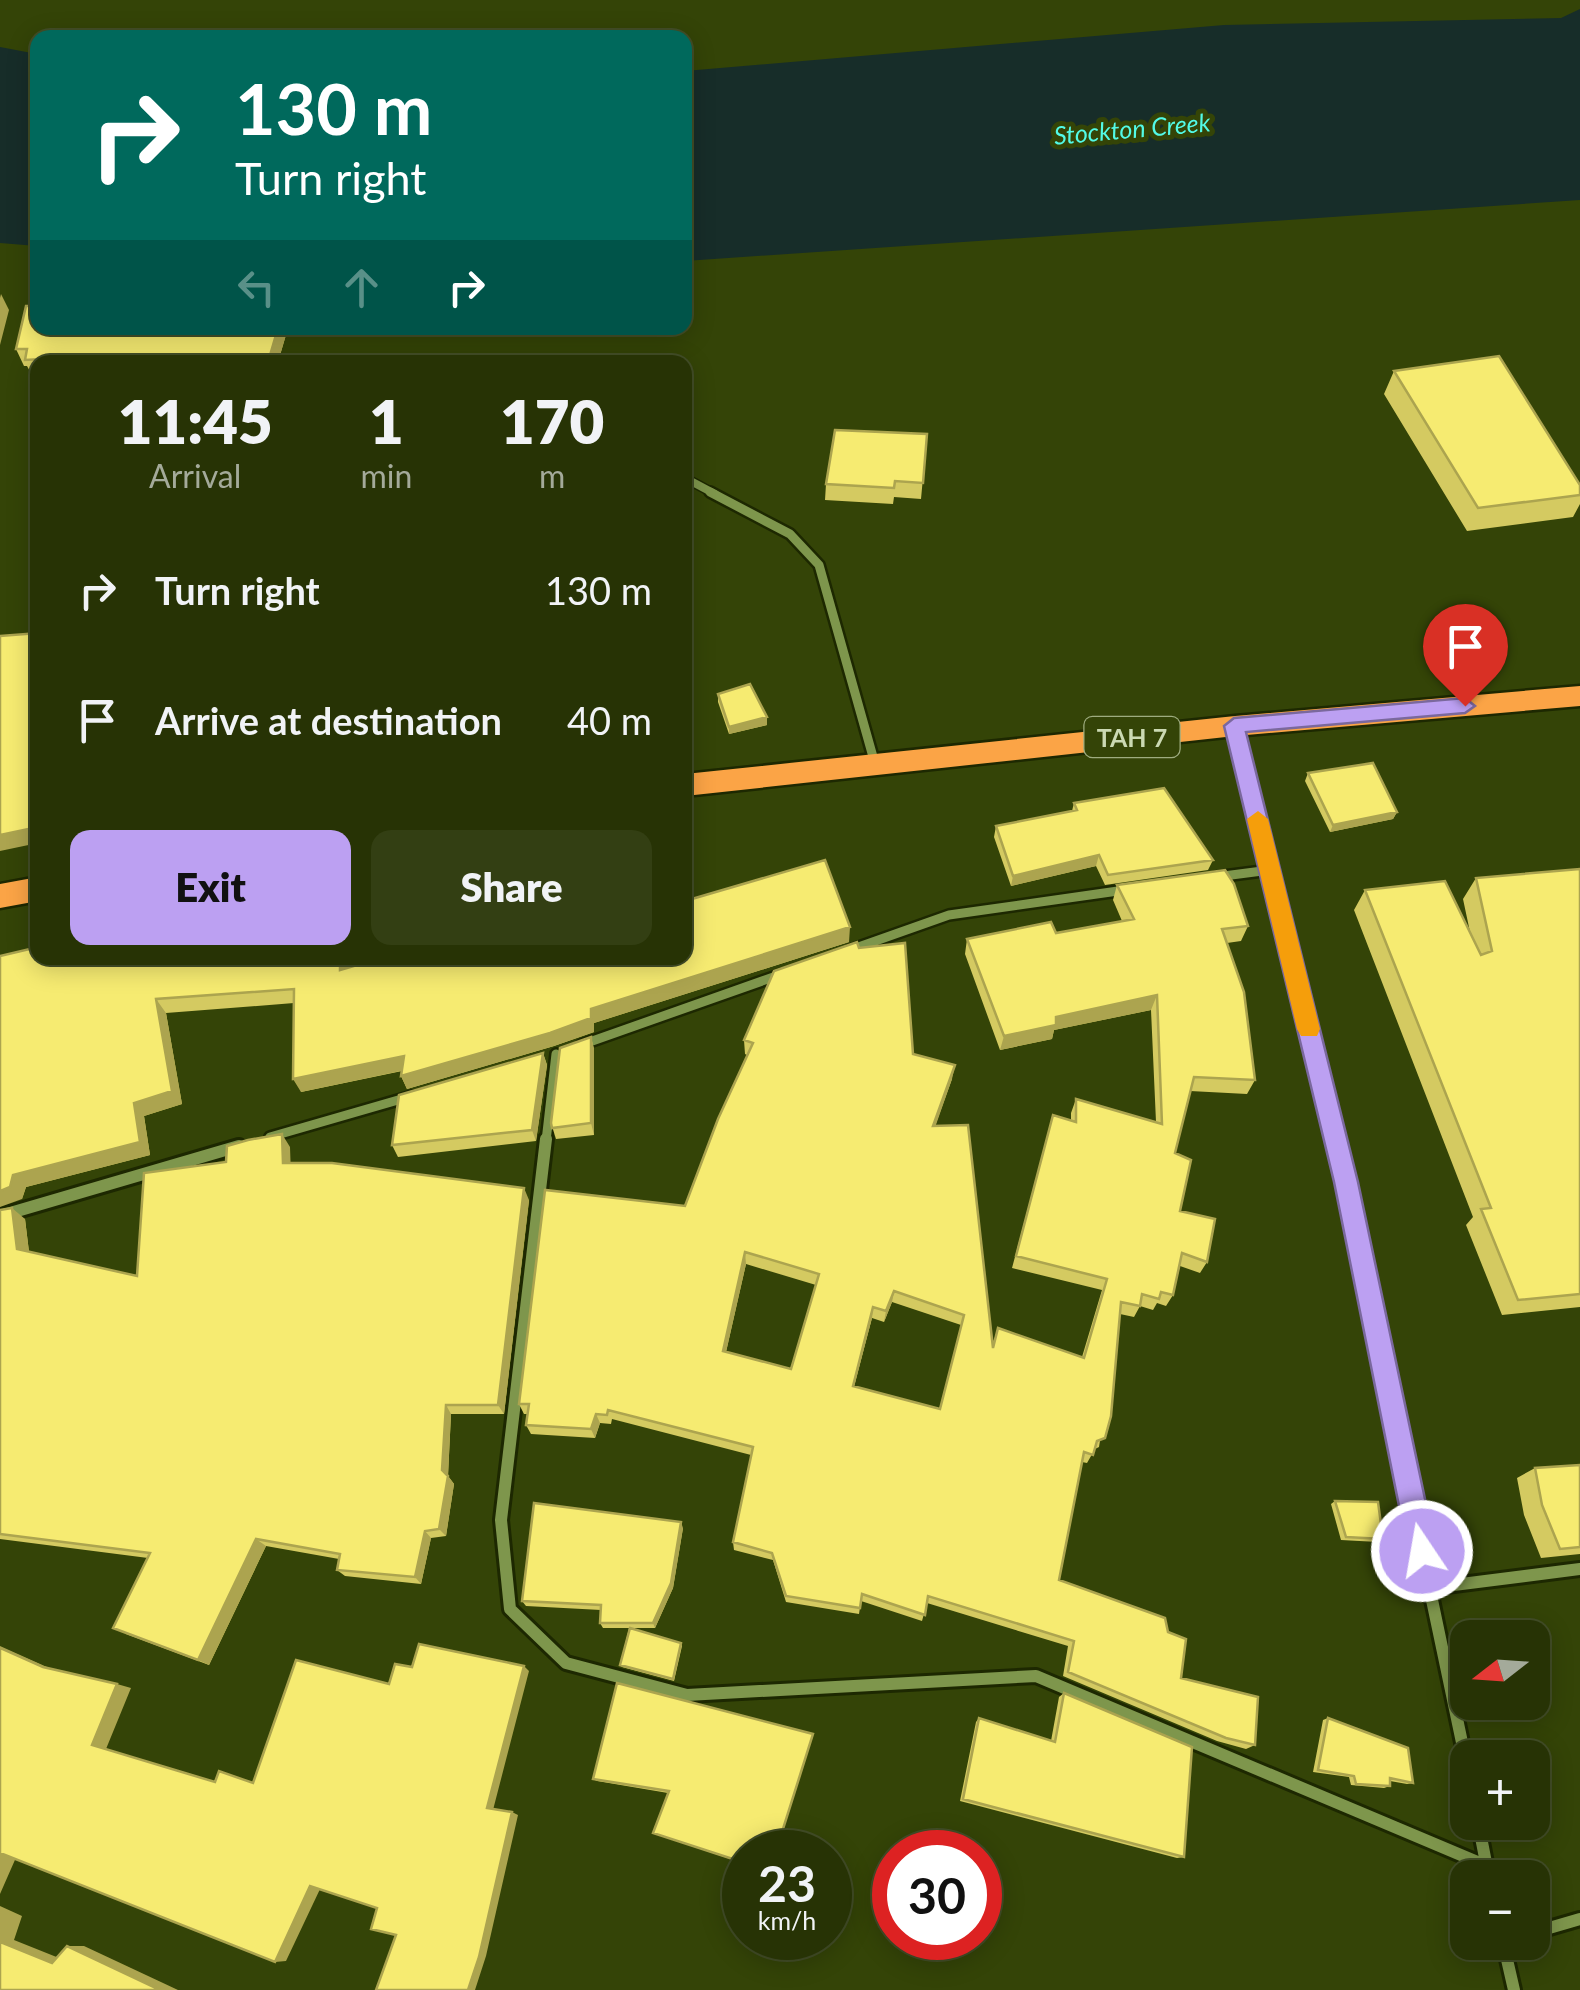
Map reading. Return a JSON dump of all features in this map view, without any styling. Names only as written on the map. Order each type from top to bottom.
[{"type":"highway","name":"TAH 7","points":[[692,785],[1234,726],[1580,696]]},
{"type":"highway","points":[[0,896],[30,890]]},
{"type":"street","points":[[692,482],[790,534],[819,565],[875,765]]},
{"type":"street","points":[[1234,726],[1346,1182],[1461,1740]]},
{"type":"street","points":[[1194,880],[1270,870]]},
{"type":"street","points":[[837,954],[949,914],[1138,888]]},
{"type":"street","points":[[537,1059],[799,968]]},
{"type":"street","points":[[556,1054],[501,1520],[510,1609],[566,1663],[688,1695],[1036,1676],[1460,1860]]},
{"type":"street","points":[[0,1216],[422,1093]]},
{"type":"street","points":[[1430,1588],[1580,1569]]},
{"type":"street","points":[[1550,1928],[1580,1919]]},
{"type":"street","points":[[1507,1960],[1514,1990]]},
{"type":"water","name":"Stockton Creek","points":[[1580,9],[1580,200],[692,261],[692,70],[1224,25],[1561,18]]},
{"type":"water","points":[[0,47],[30,53],[30,245],[0,243]]},
{"type":"building","points":[[26,306],[30,306],[30,335],[276,335],[270,355],[30,355],[30,360],[25,360],[27,349],[16,349]]},
{"type":"building","points":[[1499,356],[1580,485],[1580,495],[1478,508],[1394,371]]},
{"type":"building","points":[[835,430],[927,434],[923,483],[895,481],[894,488],[826,484]]},
{"type":"building","points":[[30,634],[30,829],[0,835],[0,636]]},
{"type":"building","points":[[750,684],[767,717],[729,727],[718,694]]},
{"type":"building","points":[[1373,763],[1397,812],[1333,825],[1308,773]]},
{"type":"building","points":[[1164,788],[1213,860],[1108,875],[1099,855],[1013,876],[996,826],[1077,810],[1074,803]]},
{"type":"building","points":[[825,860],[850,927],[591,1009],[591,1018],[550,1033],[401,1076],[404,1056],[293,1079],[294,989],[156,999],[172,1091],[134,1103],[140,1142],[13,1175],[10,1187],[0,1191],[0,956],[30,949],[30,965],[340,965],[340,970],[357,965],[692,965],[692,899]]},
{"type":"building","points":[[1580,869],[1580,1294],[1518,1300],[1481,1209],[1491,1208],[1365,890],[1445,881],[1481,955],[1492,951],[1476,878]]},
{"type":"building","points":[[1225,870],[1234,884],[1248,926],[1222,929],[1244,992],[1255,1080],[1194,1077],[1175,1153],[1191,1160],[1180,1211],[1215,1219],[1207,1262],[1182,1253],[1173,1295],[1161,1292],[1159,1299],[1142,1294],[1140,1306],[1121,1302],[1111,1416],[1105,1438],[1097,1441],[1093,1455],[1084,1452],[1059,1580],[1165,1618],[1168,1632],[1186,1639],[1181,1678],[1258,1697],[1255,1745],[1226,1738],[1068,1672],[1074,1641],[928,1596],[925,1615],[862,1594],[860,1608],[786,1596],[772,1553],[733,1542],[753,1447],[608,1410],[607,1415],[596,1414],[591,1429],[526,1425],[529,1404],[519,1404],[545,1190],[685,1206],[718,1119],[753,1043],[744,1040],[774,971],[857,942],[859,948],[905,943],[913,1054],[955,1065],[933,1126],[968,1125],[993,1348],[998,1328],[1084,1358],[1107,1279],[1016,1256],[1053,1115],[1076,1122],[1076,1099],[1162,1124],[1157,995],[1056,1017],[1056,1025],[1004,1036],[967,939],[1051,922],[1056,933],[1134,919],[1117,885]],"holes":[[[745,1252],[819,1274],[791,1369],[723,1351]],[[894,1291],[964,1315],[940,1409],[853,1386],[873,1307],[886,1311]]]},
{"type":"building","points":[[591,1037],[591,1123],[552,1128],[560,1048]]},
{"type":"building","points":[[543,1053],[532,1130],[392,1145],[399,1095]]},
{"type":"building","points":[[282,1134],[283,1163],[332,1163],[524,1188],[498,1405],[446,1405],[442,1470],[448,1476],[439,1529],[425,1531],[415,1577],[337,1570],[340,1554],[256,1539],[198,1660],[113,1628],[150,1553],[0,1534],[0,1210],[12,1208],[17,1249],[137,1276],[144,1173],[226,1162],[227,1146]]},
{"type":"building","points":[[1580,1465],[1580,1547],[1560,1549],[1542,1505],[1535,1468]]},
{"type":"building","points":[[1335,1501],[1378,1502],[1383,1539],[1346,1537]]},
{"type":"building","points":[[534,1503],[681,1522],[671,1583],[653,1623],[600,1623],[601,1605],[522,1601]]},
{"type":"building","points":[[630,1628],[681,1643],[673,1679],[620,1665]]},
{"type":"building","points":[[419,1644],[524,1666],[487,1808],[512,1812],[468,1990],[376,1990],[396,1935],[371,1929],[377,1908],[310,1886],[275,1962],[0,1853],[0,1648],[43,1667],[117,1684],[92,1745],[215,1782],[219,1771],[253,1783],[296,1660],[389,1684],[395,1664],[412,1667]]},
{"type":"building","points":[[617,1683],[813,1734],[783,1830],[722,1830],[722,1856],[653,1833],[669,1791],[593,1779]]},
{"type":"building","points":[[1064,1693],[1192,1747],[1184,1857],[963,1799],[979,1718],[1055,1742]]},
{"type":"building","points":[[1328,1718],[1408,1748],[1413,1783],[1390,1778],[1390,1786],[1356,1784],[1354,1776],[1318,1770]]},
{"type":"building","points":[[0,1942],[52,1963],[67,1946],[160,1990],[0,1990]]},
{"type":"slow traffic","points":[[1258,819],[1309,1029]]},
{"type":"route","points":[[1422,1551],[1346,1182],[1234,726],[1465,706]]}]
